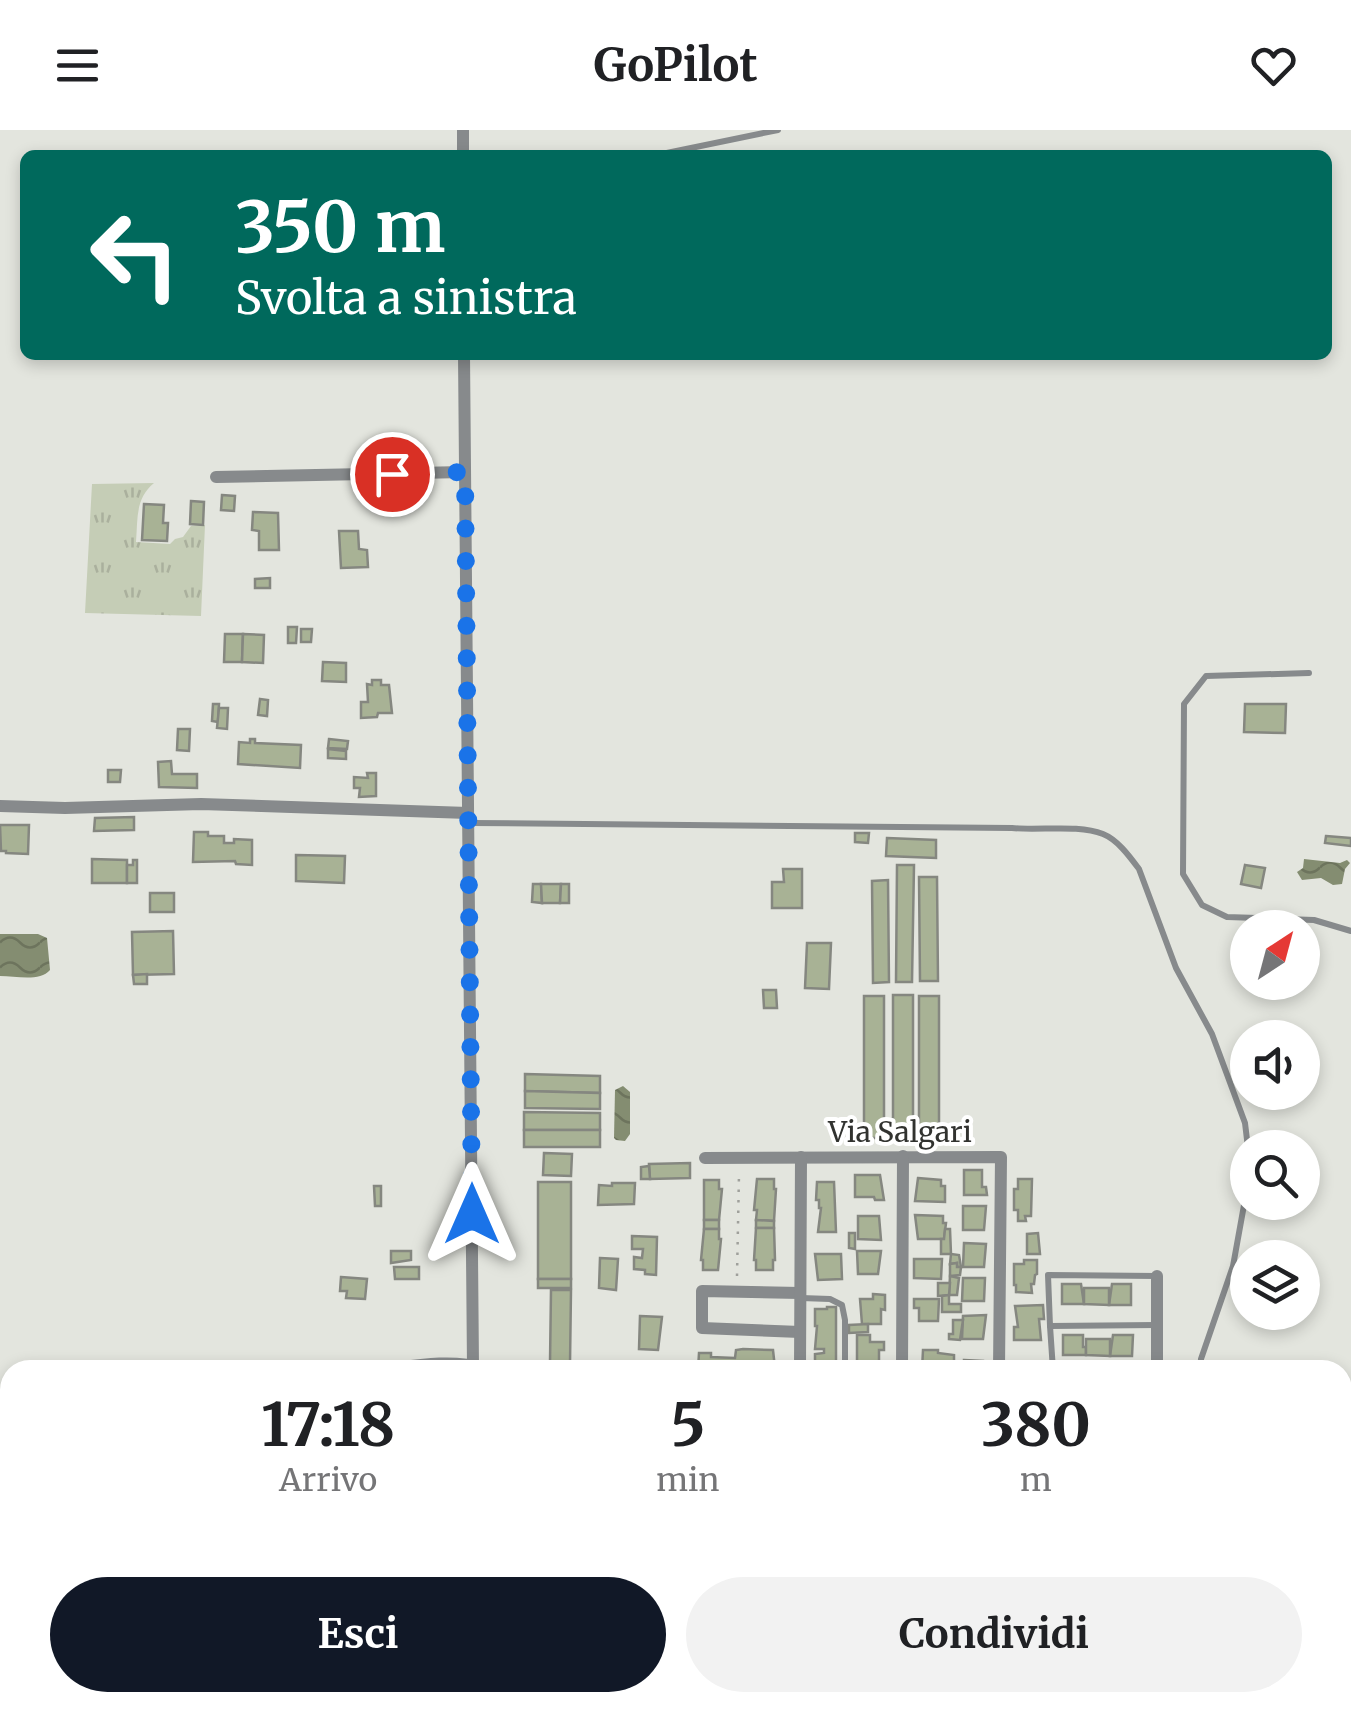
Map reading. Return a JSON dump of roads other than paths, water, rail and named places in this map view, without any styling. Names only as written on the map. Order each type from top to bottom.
[{"type":"street","points":[[464,360],[478,1360]]},
{"type":"street","points":[[216,477],[465,472]]},
{"type":"street","points":[[0,806],[200,804],[468,818]]},
{"type":"street","points":[[902,1360],[903,1156]]},
{"type":"street","points":[[800,1360],[801,1157]]},
{"type":"street","name":"Via Salgari","points":[[705,1158],[1001,1157],[999,1360]]},
{"type":"street","points":[[1156,1360],[1158,1276]]},
{"type":"street","points":[[800,1295],[702,1290],[702,1328],[800,1332]]},
{"type":"lane","points":[[681,150],[778,130]]},
{"type":"lane","points":[[1309,673],[1206,676],[1184,704],[1183,874],[1202,905],[1221,916],[1314,920],[1351,931]]},
{"type":"lane","points":[[468,818],[1012,828],[1104,834],[1138,869],[1176,968],[1212,1034],[1246,1130]]},
{"type":"lane","points":[[1200,1360],[1233,1266],[1241,1220]]},
{"type":"lane","points":[[1052,1360],[1048,1275],[1158,1276]]},
{"type":"lane","points":[[800,1295],[830,1299],[842,1305],[846,1320],[845,1360]]},
{"type":"lane","points":[[1050,1326],[1157,1325]]},
{"type":"water","points":[[1304,859],[1350,863],[1342,884],[1333,885],[1321,878],[1302,880],[1297,872],[1303,868]]},
{"type":"water","points":[[0,934],[38,934],[47,938],[50,970],[34,977],[0,976]]},
{"type":"water","points":[[623,1086],[630,1092],[630,1134],[625,1141],[614,1138],[615,1090]]}]
